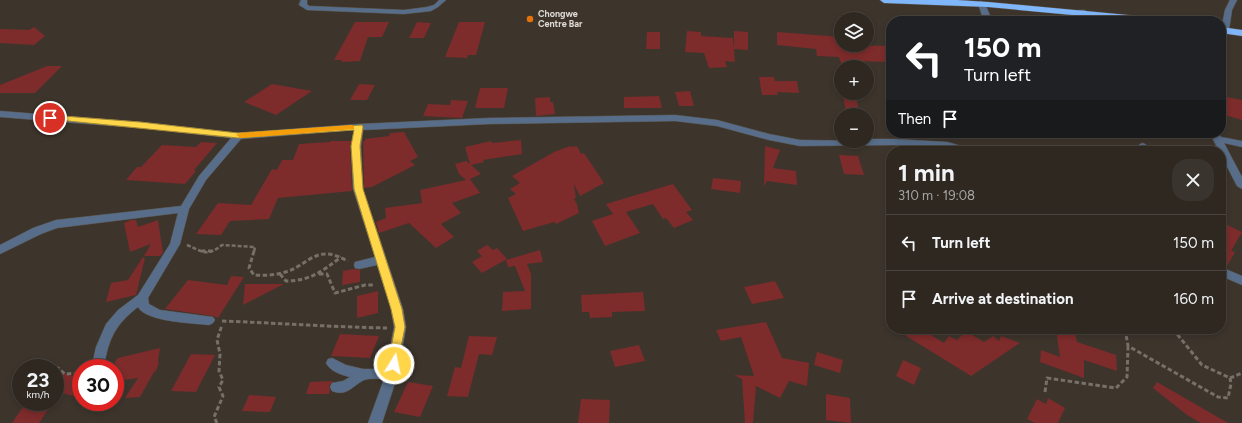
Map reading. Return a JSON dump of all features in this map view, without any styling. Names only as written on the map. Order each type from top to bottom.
[{"type":"highway","points":[[884,0],[981,4],[1117,16]]},
{"type":"highway","points":[[1226,30],[1242,33]]},
{"type":"street","points":[[304,0],[303,5],[307,8],[404,12],[428,9],[436,6],[443,0]]},
{"type":"street","points":[[1226,21],[1232,1],[1234,0]]},
{"type":"street","points":[[981,4],[986,16]]},
{"type":"street","points":[[1082,12],[1084,16]]},
{"type":"street","points":[[0,114],[140,125],[238,136],[359,127],[489,121],[675,118],[717,123],[769,137],[800,143],[900,142],[951,146]]},
{"type":"street","points":[[359,127],[356,146],[358,189],[397,309],[400,327],[390,386],[376,423]]},
{"type":"street","points":[[99,359],[102,347],[110,327],[122,313],[142,298],[175,244],[184,208],[202,178],[238,136]]},
{"type":"street","points":[[1222,138],[1242,144]]},
{"type":"street","points":[[1226,156],[1242,186]]},
{"type":"street","points":[[0,250],[37,231],[56,224],[184,208]]},
{"type":"street","points":[[359,266],[381,260]]},
{"type":"street","points":[[1226,273],[1242,281]]},
{"type":"street","points":[[142,298],[144,307],[159,314],[209,320]]},
{"type":"street","points":[[332,363],[343,370],[363,374],[392,374]]},
{"type":"street","points":[[336,387],[345,387],[363,374]]},
{"type":"path","points":[[177,239],[204,252],[213,252],[222,246],[250,246],[255,248],[249,268],[254,275],[280,274],[320,254],[330,253],[359,266]]},
{"type":"path","points":[[280,274],[286,281],[309,278],[319,274],[341,257]]},
{"type":"path","points":[[319,274],[327,274],[335,293],[365,285],[373,286],[388,282]]},
{"type":"path","points":[[209,320],[374,329],[400,327]]},
{"type":"path","points":[[217,423],[214,418],[223,396],[220,387],[223,380],[219,372],[220,354],[217,340],[222,327],[222,321]]},
{"type":"path","points":[[1045,392],[1046,378],[1116,388],[1127,377],[1128,346],[1126,334]]},
{"type":"path","points":[[1177,334],[1202,365],[1230,378],[1242,373]]},
{"type":"path","points":[[1128,346],[1218,397],[1228,398],[1231,384],[1230,378]]},
{"type":"building","points":[[355,22],[389,22],[382,37],[368,37],[360,61],[341,62],[342,60],[334,60]]},
{"type":"building","points":[[417,22],[431,23],[424,38],[409,38]]},
{"type":"building","points":[[459,22],[485,22],[476,55],[468,55],[467,58],[445,57]]},
{"type":"building","points":[[34,27],[45,36],[34,45],[0,43],[0,29],[29,30]]},
{"type":"building","points":[[687,31],[701,32],[701,36],[733,38],[735,62],[725,61],[727,67],[709,68],[704,53],[685,52]]},
{"type":"building","points":[[734,31],[748,32],[748,50],[734,49]]},
{"type":"building","points":[[647,32],[660,32],[660,49],[646,49]]},
{"type":"building","points":[[777,32],[834,36],[834,52],[874,52],[874,46],[886,46],[886,62],[874,62],[874,60],[840,60],[839,57],[817,56],[816,49],[777,45]]},
{"type":"building","points":[[47,66],[62,66],[35,93],[0,93],[0,85]]},
{"type":"building","points":[[759,77],[774,77],[775,81],[797,81],[799,93],[777,92],[778,95],[762,95]]},
{"type":"building","points":[[272,84],[312,91],[276,115],[244,102]]},
{"type":"building","points":[[359,84],[375,85],[367,100],[350,100]]},
{"type":"building","points":[[480,88],[508,88],[504,108],[475,108]]},
{"type":"building","points":[[690,91],[694,106],[679,106],[675,92]]},
{"type":"building","points":[[659,96],[662,108],[624,108],[624,97]]},
{"type":"building","points":[[550,97],[550,102],[553,102],[555,114],[536,116],[535,98]]},
{"type":"building","points":[[1227,97],[1242,100],[1242,120],[1226,115]]},
{"type":"building","points":[[451,100],[468,101],[462,118],[423,116],[428,104],[450,105]]},
{"type":"building","points":[[844,100],[857,100],[858,108],[845,108]]},
{"type":"building","points":[[404,132],[418,157],[410,161],[415,165],[372,187],[364,188],[363,141],[365,141],[365,139],[389,136],[390,133]]},
{"type":"building","points":[[521,140],[522,154],[483,160],[484,162],[471,165],[481,174],[470,179],[480,193],[452,203],[461,213],[441,224],[454,237],[436,248],[409,223],[379,233],[376,222],[386,218],[385,208],[422,203],[420,190],[466,180],[459,174],[455,164],[466,161],[470,164],[465,147],[491,141],[492,143]]},
{"type":"building","points":[[351,141],[352,191],[278,198],[269,219],[230,221],[221,235],[196,234],[218,203],[251,205],[272,169],[277,170],[282,160],[293,160],[299,144]]},
{"type":"building","points":[[201,142],[217,143],[194,170],[196,171],[185,184],[126,180],[137,167],[141,167],[162,145],[196,147]]},
{"type":"building","points":[[570,146],[577,146],[581,154],[584,153],[604,183],[580,196],[574,184],[576,198],[574,199],[579,213],[556,224],[554,222],[523,231],[508,198],[516,194],[510,189],[520,183],[512,176],[554,152]]},
{"type":"building","points":[[765,146],[780,150],[773,168],[796,171],[797,185],[767,181],[764,186]]},
{"type":"building","points":[[839,155],[858,156],[864,175],[844,174]]},
{"type":"building","points":[[713,178],[741,181],[740,193],[711,189]]},
{"type":"building","points":[[673,184],[692,210],[686,212],[693,220],[674,228],[666,218],[663,219],[653,204],[626,212],[640,233],[605,246],[592,221],[613,214],[606,204]]},
{"type":"building","points":[[131,220],[136,220],[138,227],[158,220],[163,253],[160,256],[144,256],[151,244],[130,252],[124,223]]},
{"type":"building","points":[[1226,224],[1242,232],[1231,251],[1235,252],[1226,268]]},
{"type":"building","points":[[487,245],[493,250],[497,248],[507,259],[482,273],[472,262],[482,256],[477,251]]},
{"type":"building","points":[[540,250],[543,262],[527,264],[531,274],[531,309],[502,311],[503,292],[525,291],[515,266],[508,267],[506,260]]},
{"type":"building","points":[[143,257],[145,258],[136,295],[106,302],[111,283],[128,280]]},
{"type":"building","points":[[354,269],[360,270],[360,282],[342,285],[343,271]]},
{"type":"building","points":[[231,276],[244,277],[218,318],[165,309],[188,280],[227,285]]},
{"type":"building","points":[[775,281],[784,298],[752,304],[744,287]]},
{"type":"building","points":[[245,284],[284,284],[243,305]]},
{"type":"building","points":[[378,291],[378,313],[357,318],[357,296]]},
{"type":"building","points":[[643,292],[645,311],[612,312],[612,317],[590,318],[589,312],[582,312],[581,295]]},
{"type":"building","points":[[766,322],[782,358],[809,363],[807,386],[789,381],[780,398],[756,386],[753,423],[745,423],[742,379],[734,375],[754,376],[741,337],[721,341],[716,330]]},
{"type":"building","points":[[340,334],[379,336],[370,358],[331,356]]},
{"type":"building","points":[[903,334],[929,334],[944,343],[949,336],[957,340],[963,334],[971,334],[984,342],[993,336],[999,341],[1001,336],[1020,343],[971,376]]},
{"type":"building","points":[[1057,334],[1075,334],[1077,342],[1116,355],[1117,371],[1084,360],[1084,378],[1040,362],[1041,350],[1060,357]]},
{"type":"building","points":[[469,336],[497,337],[492,355],[479,354],[468,397],[447,396],[455,367],[461,368]]},
{"type":"building","points":[[639,345],[645,361],[615,367],[610,351]]},
{"type":"building","points":[[160,348],[159,362],[156,371],[140,397],[125,398],[138,378],[124,380],[124,359],[117,359]]},
{"type":"building","points":[[817,352],[843,360],[840,373],[814,365]]},
{"type":"building","points":[[191,354],[215,355],[196,392],[171,391]]},
{"type":"building","points":[[903,360],[921,368],[914,385],[896,376]]},
{"type":"building","points":[[64,374],[72,376],[72,396],[64,393]]},
{"type":"building","points":[[333,381],[329,386],[329,394],[306,394],[310,382]]},
{"type":"building","points":[[408,382],[433,386],[420,417],[394,412]]},
{"type":"building","points":[[1157,382],[1228,423],[1201,423],[1187,415],[1153,388]]},
{"type":"building","points":[[826,394],[850,398],[851,423],[826,420]]},
{"type":"building","points":[[249,395],[276,397],[270,412],[242,411]]},
{"type":"building","points":[[1048,398],[1065,408],[1058,423],[1035,423],[1027,419],[1037,399],[1046,404]]},
{"type":"building","points":[[581,399],[610,400],[609,423],[578,423]]},
{"type":"building","points":[[20,411],[47,411],[39,423],[12,423]]},
{"type":"slow traffic","points":[[241,135],[351,128]]},
{"type":"place","name":"Chongwe Centre Bar","points":[[530,19]]},
{"type":"route","points":[[50,118],[140,125],[238,136],[359,127],[356,146],[358,189],[397,309],[400,327],[394,364]]}]
